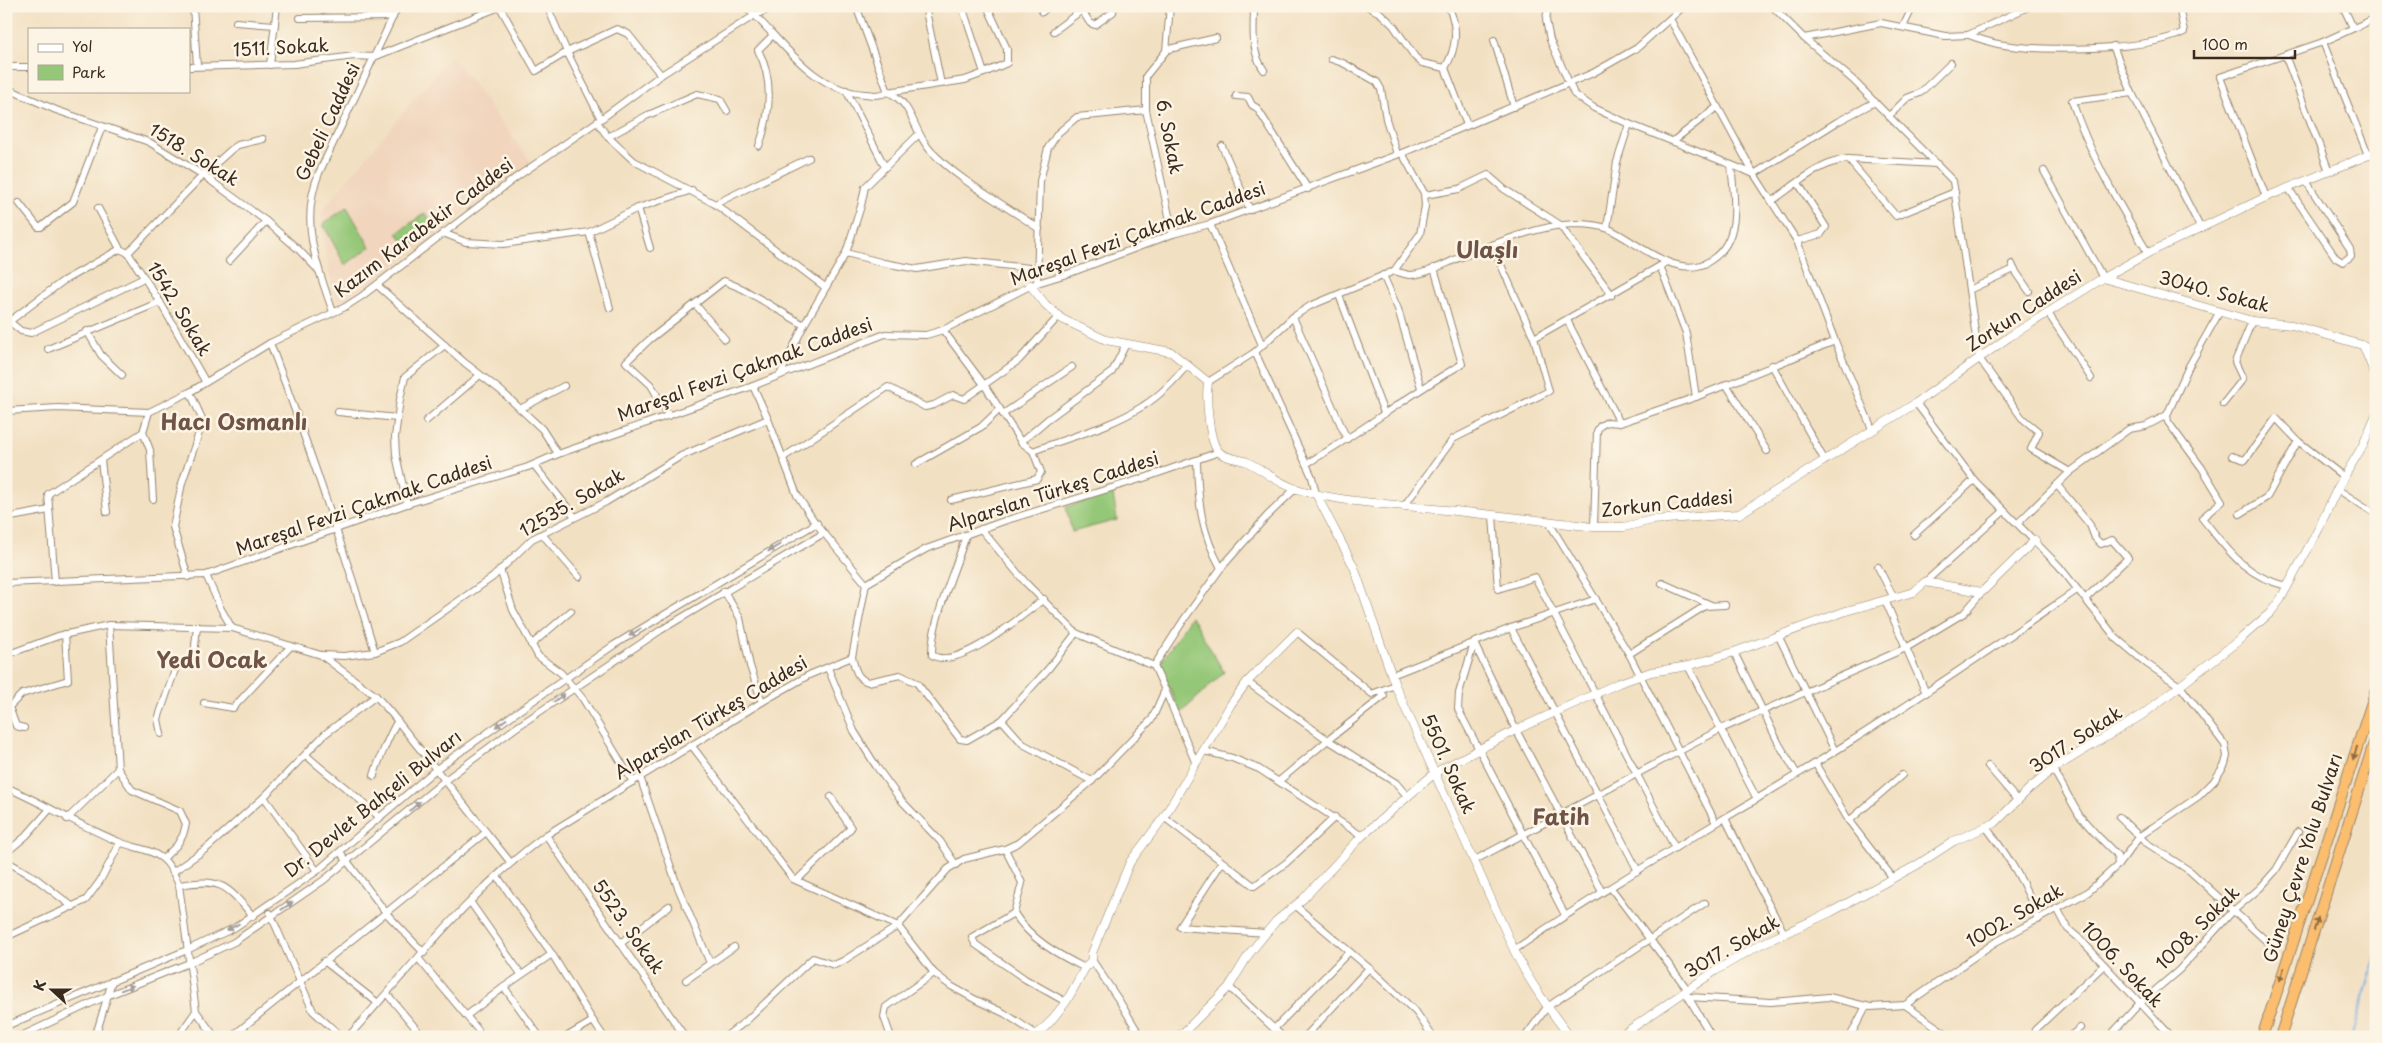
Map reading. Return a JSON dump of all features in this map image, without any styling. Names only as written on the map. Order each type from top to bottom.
[{"type":"highway","name":"Güney Çevre Yolu Bulvarı","points":[[2262,1037],[2376,690]]},
{"type":"highway","name":"Güney Çevre Yolu Bulvarı","points":[[2280,1037],[2376,737]]},
{"type":"street","points":[[193,6],[197,66]]},
{"type":"street","points":[[270,65],[277,6]]},
{"type":"street","name":"Gebeli Caddesi","points":[[333,312],[318,270],[311,232],[311,195],[398,6]]},
{"type":"street","points":[[374,57],[501,6],[536,71],[567,52],[614,30],[622,30],[628,34],[661,76]]},
{"type":"street","points":[[547,6],[608,137],[634,161],[692,190],[715,204],[825,287]]},
{"type":"street","points":[[745,6],[806,69],[846,90],[876,95],[941,84],[1007,62],[1007,49],[987,6]]},
{"type":"street","name":"Kazım Karabekir Caddesi","points":[[6,411],[51,408],[149,412],[190,392],[270,342],[333,312],[377,285],[518,176],[661,76],[754,15],[776,6]]},
{"type":"street","points":[[856,6],[888,92],[900,98],[929,148],[960,176],[1039,229]]},
{"type":"street","points":[[925,6],[941,84]]},
{"type":"street","points":[[1042,12],[1049,6]]},
{"type":"street","points":[[1054,30],[1080,8],[1090,23],[1096,25],[1113,12],[1115,6]]},
{"type":"street","points":[[1166,51],[1170,6]]},
{"type":"street","points":[[1254,6],[1255,53],[1264,70]]},
{"type":"street","points":[[1367,6],[1380,13],[1393,25],[1415,57],[1422,63],[1445,68]]},
{"type":"street","points":[[1445,68],[1454,52],[1456,39],[1448,6]]},
{"type":"street","points":[[1548,6],[1546,20],[1550,40],[1574,94],[1594,108],[1629,124],[1754,174]]},
{"type":"street","name":"Mareşal Fevzi Çakmak Caddesi","points":[[6,583],[188,578],[206,575],[407,504],[534,465],[558,454],[753,386],[885,334],[926,334],[943,330],[1034,284],[1070,273],[1173,234],[1210,224],[1308,189],[1569,83],[1637,48],[1684,6]]},
{"type":"street","points":[[1772,6],[1804,38],[1875,102],[1953,181],[1979,358],[2022,418],[2039,432],[2031,449],[2070,472]]},
{"type":"street","points":[[1903,27],[1913,6]]},
{"type":"street","points":[[1968,35],[2030,6]]},
{"type":"street","points":[[1804,38],[1880,22],[1944,36],[1968,35],[1996,44],[2029,48],[2144,44],[2174,37],[2184,32],[2179,6]]},
{"type":"street","points":[[2344,6],[2354,28]]},
{"type":"street","points":[[964,12],[983,70]]},
{"type":"street","points":[[300,18],[393,17]]},
{"type":"street","points":[[1670,18],[1754,174],[1797,240],[1835,341],[1872,429]]},
{"type":"street","points":[[2266,197],[2220,77],[2323,42],[2376,18]]},
{"type":"street","points":[[236,22],[275,25]]},
{"type":"street","points":[[759,146],[765,126],[770,87],[767,66],[758,50],[772,36]]},
{"type":"street","points":[[1166,51],[1216,38]]},
{"type":"street","points":[[1494,40],[1514,106]]},
{"type":"street","points":[[2323,42],[2372,153]]},
{"type":"street","points":[[2113,46],[2132,93],[2201,229]]},
{"type":"street","name":"6. Sokak","points":[[1166,51],[1147,73],[1146,110],[1173,234]]},
{"type":"street","points":[[2285,55],[2329,171]]},
{"type":"street","name":"1511. Sokak","points":[[190,67],[314,63],[354,56],[374,57]]},
{"type":"street","points":[[1331,59],[1343,63],[1377,82],[1381,89],[1386,119],[1399,153],[1425,195],[1426,206],[1420,234],[1394,271]]},
{"type":"street","points":[[1889,116],[1907,98],[1920,93],[1951,63]]},
{"type":"street","points":[[6,67],[28,66]]},
{"type":"street","points":[[1445,68],[1467,125]]},
{"type":"street","name":"1518. Sokak","points":[[6,88],[56,110],[149,142],[202,175],[266,221],[299,250],[318,270]]},
{"type":"street","points":[[846,90],[885,167]]},
{"type":"street","points":[[2132,93],[2072,101],[2084,137],[2099,168],[2148,253]]},
{"type":"street","points":[[608,137],[646,116],[696,94],[720,99],[727,111]]},
{"type":"street","points":[[1236,96],[1248,97],[1252,105],[1257,108],[1308,189]]},
{"type":"street","points":[[1754,174],[1837,122],[1875,102]]},
{"type":"street","points":[[1673,141],[1717,107]]},
{"type":"street","points":[[1146,110],[1077,118],[1058,133],[1048,148],[1041,171],[1038,269],[1034,284],[1046,305],[1059,316],[1101,338],[1171,352],[1208,382]]},
{"type":"street","points":[[1607,228],[1617,162],[1629,124]]},
{"type":"street","points":[[19,203],[38,227],[41,227],[70,205],[76,197],[102,127]]},
{"type":"street","points":[[780,375],[804,325],[846,253],[865,187],[920,134]]},
{"type":"street","points":[[98,208],[120,249],[128,253],[202,175],[238,145],[263,139]]},
{"type":"street","points":[[1222,146],[1250,210]]},
{"type":"street","name":"Zorkun Caddesi","points":[[1219,452],[1225,456],[1248,463],[1295,489],[1351,501],[1594,527],[1624,527],[1652,520],[1739,514],[1916,403],[1979,358],[2103,278],[2148,253],[2266,197],[2372,153]]},
{"type":"street","points":[[715,204],[809,158]]},
{"type":"street","points":[[1772,201],[1826,164],[1848,159],[1937,164]]},
{"type":"street","points":[[1848,159],[1896,216],[1954,192]]},
{"type":"street","points":[[1534,338],[1663,265],[1699,267],[1711,260],[1722,250],[1732,231],[1735,212],[1731,165]]},
{"type":"street","points":[[2044,171],[2103,278]]},
{"type":"street","points":[[1425,195],[1458,189],[1488,175],[1504,189],[1559,224],[1612,295]]},
{"type":"street","points":[[2289,189],[2336,258],[2343,262],[2350,256],[2350,249],[2306,181]]},
{"type":"street","points":[[1797,240],[1821,234],[1826,226],[1798,183]]},
{"type":"street","points":[[443,233],[466,242],[503,244],[589,232],[638,208],[692,190]]},
{"type":"street","points":[[638,208],[650,248]]},
{"type":"street","points":[[229,261],[266,221]]},
{"type":"street","points":[[1210,224],[1262,345]]},
{"type":"street","points":[[1208,382],[1255,352],[1293,317],[1310,306],[1383,275],[1394,271],[1409,275],[1434,268],[1492,245],[1559,224],[1585,224],[1607,228],[1640,246],[1663,265],[1686,333],[1696,397]]},
{"type":"street","points":[[589,232],[610,308]]},
{"type":"street","points":[[1404,506],[1453,439],[1549,391],[1534,338],[1492,245]]},
{"type":"street","points":[[120,249],[63,281],[8,323],[21,331],[31,332],[144,278]]},
{"type":"street","name":"1542. Sokak","points":[[128,253],[160,302],[205,381]]},
{"type":"street","points":[[846,253],[917,269],[966,261],[1038,269]]},
{"type":"street","points":[[1969,290],[2013,266],[2028,291]]},
{"type":"street","points":[[1306,464],[1347,439],[1421,388],[1462,364],[1434,268]]},
{"type":"street","points":[[1383,275],[1398,309],[1421,388]]},
{"type":"street","name":"3040. Sokak","points":[[2103,278],[2194,303],[2220,313],[2252,321],[2292,325],[2376,349]]},
{"type":"street","points":[[669,416],[651,385],[626,362],[724,281],[743,289],[804,325]]},
{"type":"street","points":[[377,285],[480,375],[500,390],[542,429],[558,454]]},
{"type":"street","points":[[1339,295],[1384,412]]},
{"type":"street","points":[[48,349],[87,331],[160,302]]},
{"type":"street","points":[[696,304],[725,339]]},
{"type":"street","points":[[2048,313],[2091,378]]},
{"type":"street","points":[[2220,313],[2189,366],[2167,415],[2168,422],[2202,468],[2222,501],[2202,518],[2235,560],[2258,577],[2287,586]]},
{"type":"street","points":[[784,458],[888,387],[925,407],[934,405],[953,395],[964,399],[985,386],[1019,360],[1059,316]]},
{"type":"street","points":[[1293,317],[1347,439]]},
{"type":"street","points":[[1567,320],[1620,423]]},
{"type":"street","points":[[2223,404],[2243,378],[2235,362],[2252,321]]},
{"type":"street","points":[[943,330],[985,386],[1021,442],[1033,451],[1041,472],[1037,479],[951,500]]},
{"type":"street","points":[[87,331],[101,355],[122,375]]},
{"type":"street","points":[[1594,527],[1597,431],[1600,426],[1607,422],[1620,423],[1696,397],[1835,341]]},
{"type":"street","points":[[270,342],[307,438],[338,529],[375,652]]},
{"type":"street","points":[[1021,442],[1048,419],[1112,372],[1126,344]]},
{"type":"street","points":[[407,504],[396,455],[395,437],[405,377],[445,345]]},
{"type":"street","points":[[2363,345],[2376,377]]},
{"type":"street","points":[[1255,352],[1306,464],[1316,494]]},
{"type":"street","points":[[1033,451],[1112,422],[1144,406],[1171,384],[1188,364]]},
{"type":"street","points":[[1772,365],[1825,461]]},
{"type":"street","points":[[916,464],[981,428],[1002,412],[1072,367]]},
{"type":"street","points":[[426,421],[480,375]]},
{"type":"street","points":[[1208,382],[1210,424],[1213,440],[1219,452]]},
{"type":"street","points":[[1726,384],[1768,451]]},
{"type":"street","points":[[520,409],[564,386]]},
{"type":"street","points":[[753,386],[784,458],[797,495],[817,524],[866,584],[852,657],[858,676],[864,681],[868,682],[900,675],[917,683],[960,739],[967,740],[1002,720],[1049,668],[1076,633]]},
{"type":"street","points":[[188,578],[173,527],[182,482],[203,421],[190,392]]},
{"type":"street","name":"1002. Sokak","points":[[1905,1005],[1994,943],[2088,892],[2118,866],[2140,836],[2199,796],[2214,781],[2226,764],[2227,756],[2225,745],[2180,686],[2147,664],[2116,638],[2035,540],[1974,480],[1916,403]]},
{"type":"street","points":[[55,582],[48,494],[142,432],[149,412]]},
{"type":"street","points":[[338,412],[397,418]]},
{"type":"street","name":"3017. Sokak","points":[[1619,1037],[1759,945],[1831,912],[1954,842],[1995,823],[2053,769],[2131,724],[2270,613],[2280,600],[2312,542],[2337,488],[2362,447],[2376,414]]},
{"type":"street","points":[[2018,523],[2070,472],[2129,428],[2146,426],[2167,415]]},
{"type":"street","points":[[2232,456],[2245,460],[2276,418],[2298,442],[2344,478]]},
{"type":"street","name":"12535. Sokak","points":[[321,656],[344,656],[375,652],[400,642],[423,628],[493,577],[532,539],[606,502],[681,456],[768,420]]},
{"type":"street","points":[[142,432],[150,450],[153,499]]},
{"type":"street","points":[[2240,514],[2267,497],[2298,442]]},
{"type":"street","name":"Alparslan Türkeş Caddesi","points":[[866,584],[926,549],[966,534],[1197,461],[1219,452]]},
{"type":"street","points":[[102,460],[107,512]]},
{"type":"street","points":[[1197,461],[1198,496],[1206,539],[1221,568]]},
{"type":"street","points":[[534,465],[575,517]]},
{"type":"street","points":[[1914,535],[1974,480]]},
{"type":"street","points":[[2057,484],[2090,525],[2095,538],[2101,544],[2112,540],[2128,558],[2085,600]]},
{"type":"street","points":[[2337,488],[2376,514]]},
{"type":"street","points":[[1154,666],[1221,568],[1267,516],[1295,489]]},
{"type":"street","name":"5501. Sokak","points":[[1316,494],[1354,567],[1395,685],[1436,772],[1514,950],[1525,973],[1570,1037]]},
{"type":"street","points":[[6,518],[49,510]]},
{"type":"street","points":[[1179,1037],[1229,987],[1250,954],[1276,921],[1296,906],[1362,836],[1436,772],[1555,711],[1594,693],[1639,676],[1669,668],[1688,666],[1734,652],[1778,635],[1914,592],[2004,511]]},
{"type":"street","points":[[1493,515],[1498,589],[1535,577],[1675,848]]},
{"type":"street","points":[[1548,522],[1628,654],[1716,823]]},
{"type":"street","name":"Dr. Devlet Bahçeli Bulvarı","points":[[6,1026],[187,950],[253,916],[341,853],[435,770],[614,645],[817,524]]},
{"type":"street","points":[[981,529],[1025,582],[1076,633],[1154,666],[1166,690],[1196,764]]},
{"type":"street","name":"Dr. Devlet Bahçeli Bulvarı","points":[[19,1037],[32,1034],[109,995],[234,942],[302,896],[348,861],[444,781],[574,688],[661,630],[824,533]]},
{"type":"street","points":[[542,534],[579,577]]},
{"type":"street","points":[[966,534],[938,622],[932,645],[932,655],[938,659],[945,660],[969,653],[1044,599]]},
{"type":"street","points":[[1475,860],[1721,729],[1764,712],[1906,648],[1964,613],[1982,592],[2035,540]]},
{"type":"street","points":[[1878,567],[1894,598]]},
{"type":"street","points":[[500,569],[513,610],[531,645],[538,656],[566,680],[583,699],[633,782]]},
{"type":"street","points":[[206,575],[221,609],[232,628]]},
{"type":"street","points":[[1925,582],[1982,592]]},
{"type":"street","points":[[1662,583],[1712,606]]},
{"type":"street","points":[[1514,950],[1565,915],[1835,751],[1926,693],[2077,590]]},
{"type":"street","points":[[724,591],[740,618],[750,666],[762,702]]},
{"type":"street","points":[[1392,675],[1511,628],[1596,599]]},
{"type":"street","points":[[1885,600],[1926,693]]},
{"type":"street","points":[[1628,654],[1705,606],[1725,605]]},
{"type":"street","points":[[531,645],[572,611]]},
{"type":"street","points":[[109,624],[118,769],[132,790],[180,810],[186,824],[183,835],[163,859]]},
{"type":"street","points":[[6,655],[65,634],[109,624],[232,628],[321,656],[376,696],[511,863]]},
{"type":"street","points":[[161,734],[158,719],[176,667],[194,656],[197,626]]},
{"type":"street","points":[[1511,628],[1638,871]]},
{"type":"street","points":[[1141,1037],[1092,960],[1092,953],[1130,862],[1164,817],[1231,704],[1247,682],[1297,632],[1372,694],[1395,685]]},
{"type":"street","points":[[24,728],[16,726],[9,708],[10,700],[22,694],[68,680],[65,634]]},
{"type":"street","points":[[1778,635],[1835,751]]},
{"type":"street","points":[[1474,643],[1516,730],[1602,892]]},
{"type":"street","points":[[1474,643],[1459,692],[1458,710],[1480,748],[1565,915]]},
{"type":"street","points":[[204,703],[233,708],[291,646]]},
{"type":"street","points":[[1734,652],[1797,774]]},
{"type":"street","name":"Alparslan Türkeş Caddesi","points":[[348,1037],[418,958],[497,876],[546,835],[762,702],[809,675],[852,657]]},
{"type":"street","points":[[1688,666],[1756,799]]},
{"type":"street","points":[[828,668],[854,731],[876,766],[900,799],[940,841],[956,865]]},
{"type":"street","points":[[1247,682],[1328,740],[1396,783],[1407,796]]},
{"type":"street","points":[[725,1037],[746,1021],[813,958],[834,965],[898,926],[948,870],[964,859],[1005,849],[1018,843],[1092,781],[1152,719],[1166,690]]},
{"type":"street","points":[[1278,781],[1384,696],[1381,691]]},
{"type":"street","points":[[173,872],[207,848],[264,797],[325,734],[376,696]]},
{"type":"street","points":[[1002,720],[1023,744],[1092,781]]},
{"type":"street","points":[[374,776],[375,768],[390,738],[393,727],[398,721]]},
{"type":"street","points":[[692,746],[793,879],[898,926],[934,973],[959,991],[1004,1013],[1035,1036],[1049,1023],[1066,1002],[1085,968],[1092,960]]},
{"type":"street","points":[[1204,751],[1232,758],[1259,769],[1362,836]]},
{"type":"street","points":[[306,755],[333,779],[362,799],[380,818]]},
{"type":"street","points":[[1815,763],[1849,821],[1893,878]]},
{"type":"street","points":[[1988,766],[2018,800]]},
{"type":"street","points":[[67,819],[118,769]]},
{"type":"street","points":[[2053,769],[2072,805],[2095,833],[2117,855],[2118,866]]},
{"type":"street","points":[[1849,821],[1902,776]]},
{"type":"street","points":[[640,777],[677,885],[710,964]]},
{"type":"street","points":[[6,787],[67,819],[120,842],[151,852],[163,859],[173,872],[179,885],[188,963],[196,1011],[215,1037]]},
{"type":"street","points":[[264,797],[317,871]]},
{"type":"street","points":[[797,880],[851,828],[831,797]]},
{"type":"street","points":[[6,853],[26,836],[50,809]]},
{"type":"street","points":[[1164,817],[1254,886],[1286,863],[1335,817]]},
{"type":"street","points":[[2119,817],[2145,842],[2186,868],[2275,949]]},
{"type":"street","points":[[1725,818],[1784,933]]},
{"type":"street","points":[[1986,827],[2006,853],[2020,877],[2031,898],[2038,920]]},
{"type":"street","name":"1008. Sokak","points":[[2109,1037],[2139,1004],[2179,970],[2233,911],[2260,888],[2276,870],[2298,832]]},
{"type":"street","points":[[231,1037],[324,961],[387,914],[485,833]]},
{"type":"street","name":"5523. Sokak","points":[[546,835],[685,1037]]},
{"type":"street","points":[[6,937],[86,900],[100,882],[120,842]]},
{"type":"street","points":[[1005,849],[1022,883],[1014,913],[972,937],[975,944],[1024,979],[1066,1002]]},
{"type":"street","points":[[341,853],[387,914],[424,953]]},
{"type":"street","points":[[6,862],[34,877],[73,907]]},
{"type":"street","points":[[1222,862],[1180,927],[1266,933]]},
{"type":"street","points":[[497,876],[552,954],[604,1037]]},
{"type":"street","points":[[179,885],[199,882],[217,883],[229,889],[253,916]]},
{"type":"street","points":[[1611,888],[1687,993],[1712,1037]]},
{"type":"street","points":[[471,903],[521,974]]},
{"type":"street","points":[[1525,1037],[1547,1006],[1705,903]]},
{"type":"street","points":[[266,906],[301,980],[313,1011],[342,1037]]},
{"type":"street","points":[[621,943],[668,906]]},
{"type":"street","points":[[1296,906],[1369,968],[1416,1012],[1433,1037]]},
{"type":"street","name":"1006. Sokak","points":[[2057,908],[2068,930],[2172,1037]]},
{"type":"street","points":[[1014,913],[1033,936],[1085,968]]},
{"type":"street","points":[[686,980],[734,947]]},
{"type":"street","points":[[1274,1029],[1349,952]]},
{"type":"street","points":[[466,1016],[521,974],[552,954]]},
{"type":"street","points":[[418,958],[478,1030]]},
{"type":"street","points":[[324,961],[378,1003]]},
{"type":"street","points":[[2036,1037],[2034,1033],[2036,1030],[2104,965]]},
{"type":"street","points":[[1306,1037],[1369,968]]},
{"type":"street","points":[[891,1037],[884,1016],[886,1007],[934,973]]},
{"type":"street","points":[[92,1037],[98,1028],[112,981]]},
{"type":"street","points":[[504,987],[540,1037]]},
{"type":"street","points":[[1229,987],[1283,1037]]},
{"type":"street","points":[[1687,993],[1753,1002],[1829,997],[1866,1006],[1889,1007],[1905,1005],[1947,1036]]},
{"type":"street","points":[[386,994],[423,1037]]},
{"type":"street","points":[[1850,1037],[1866,1006]]},
{"type":"street","points":[[178,1037],[196,1011]]},
{"type":"street","points":[[566,1037],[593,1021]]},
{"type":"street","points":[[2069,1037],[2080,1028]]},
{"type":"shaded area","points":[[451,55],[531,162],[354,298],[335,302],[323,240],[321,212]]},
{"type":"green space","points":[[347,207],[370,247],[345,265],[323,224]]},
{"type":"green space","points":[[425,213],[436,228],[408,248],[397,233]]},
{"type":"green space","points":[[1113,494],[1117,520],[1072,532],[1066,507]]},
{"type":"green space","points":[[1191,616],[1224,672],[1180,714],[1160,664]]},
{"type":"waterway","points":[[2351,1037],[2376,957]]},
{"type":"district","name":"Ulaşlı","points":[[1487,250]]},
{"type":"district","name":"Hacı Osmanlı","points":[[234,422]]},
{"type":"district","name":"Yedi Ocak","points":[[212,660]]},
{"type":"district","name":"Fatih","points":[[1561,817]]}]
